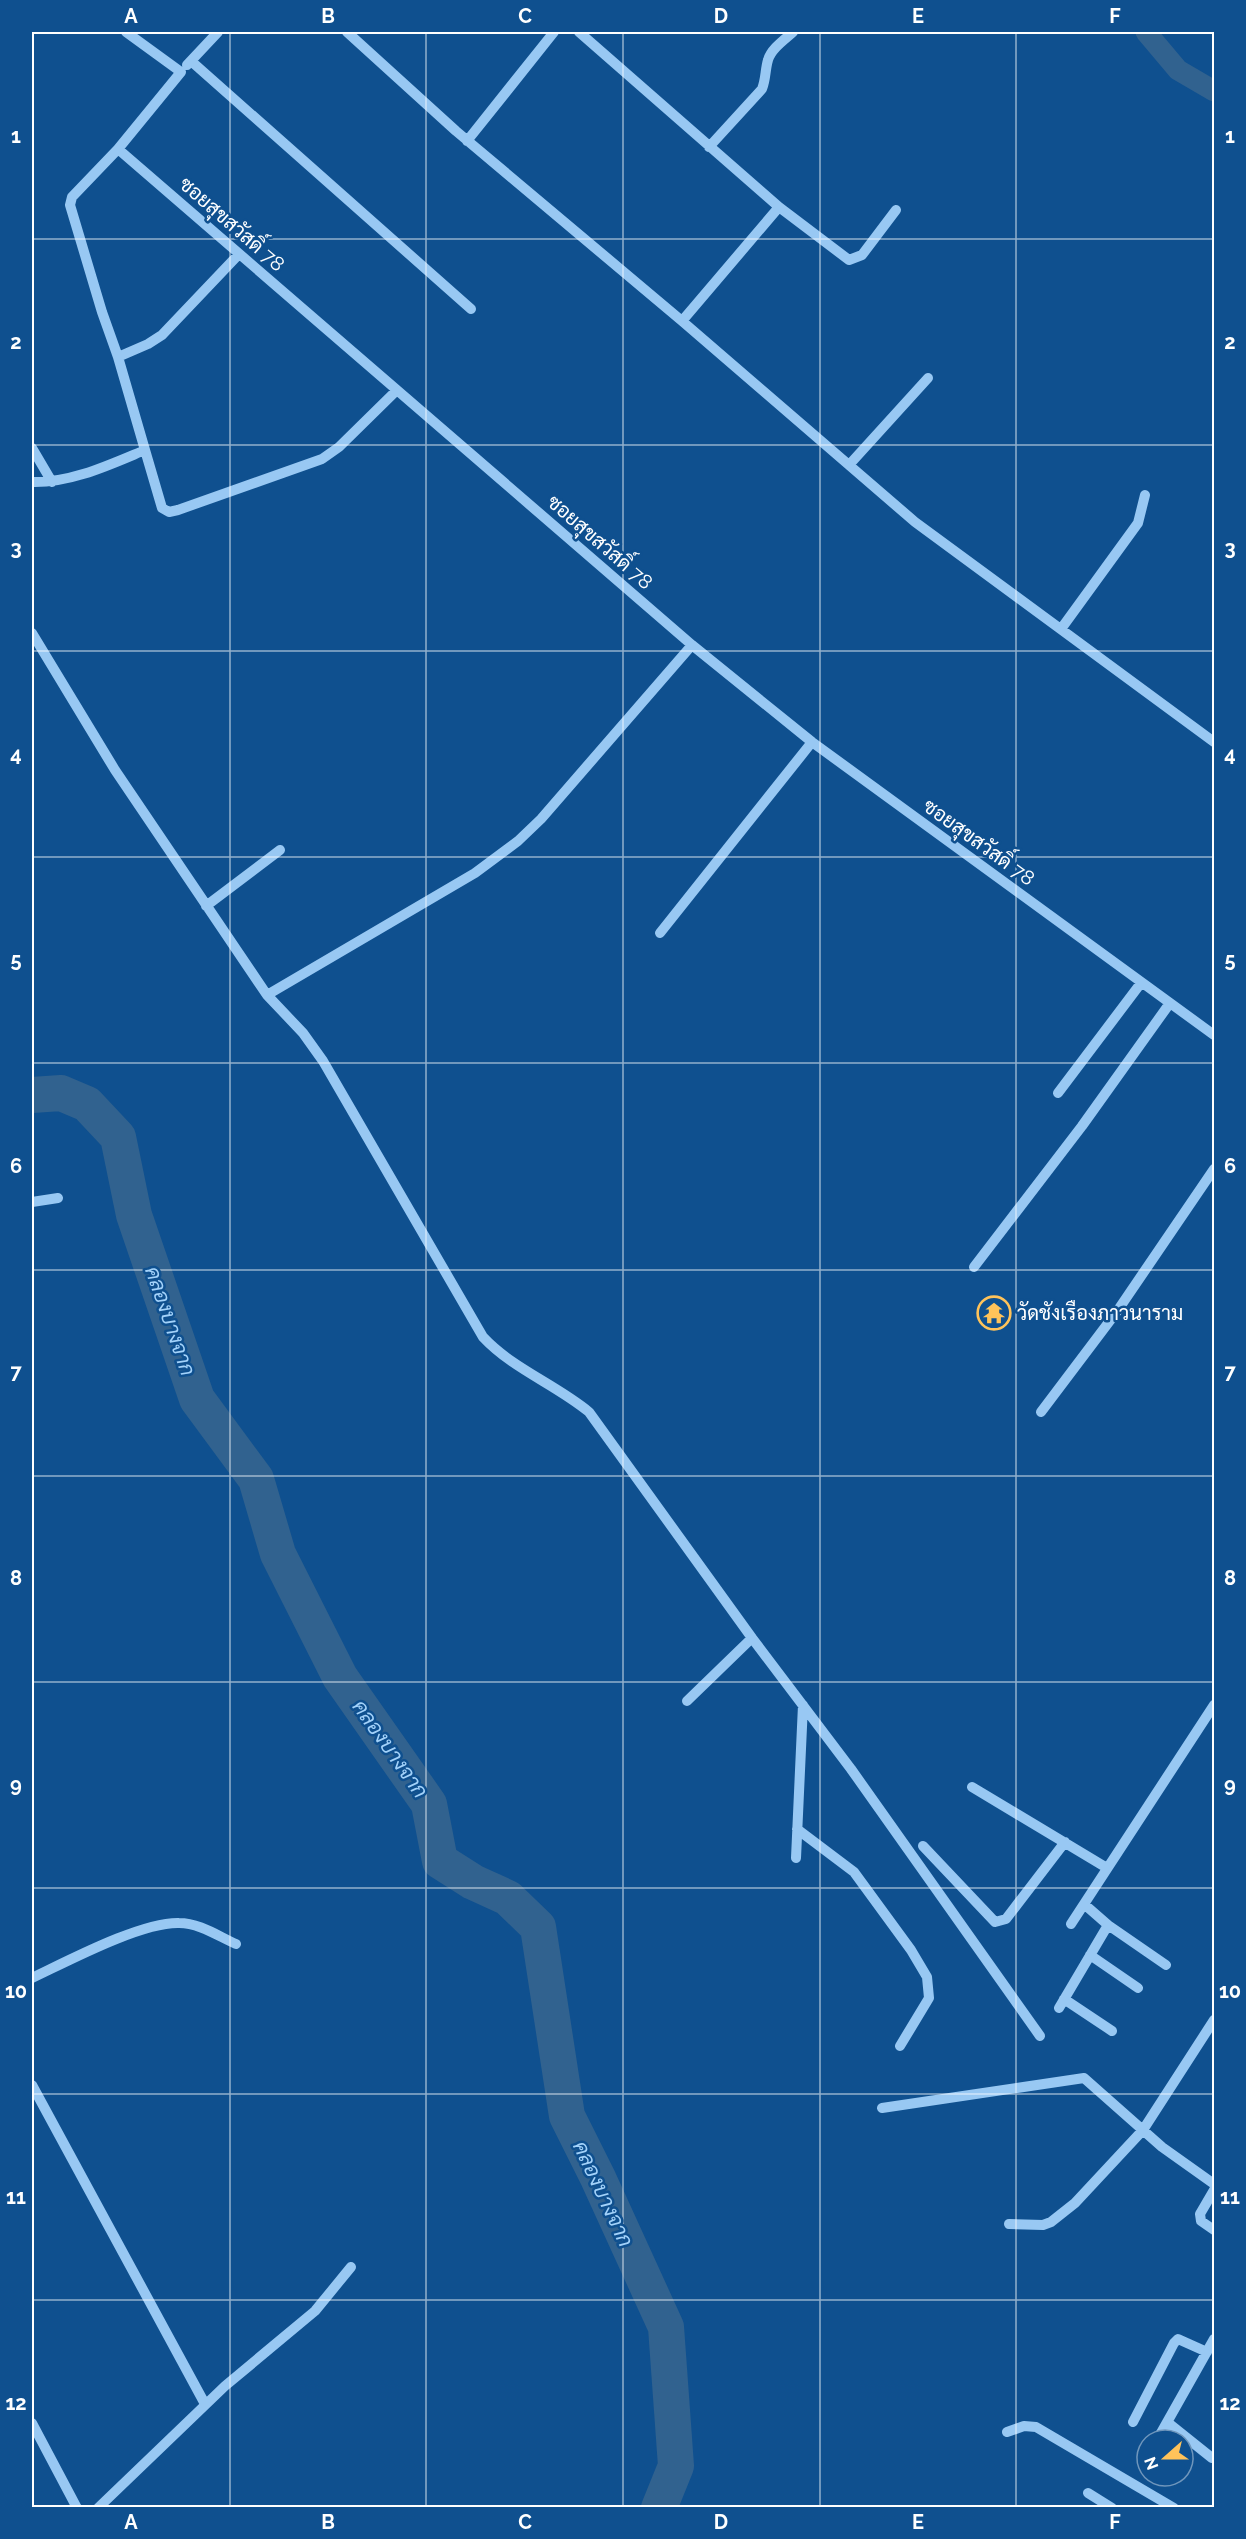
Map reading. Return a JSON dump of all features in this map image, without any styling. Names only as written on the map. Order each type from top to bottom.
[{"type":"street","points":[[126,32],[181,72]]},
{"type":"street","points":[[218,32],[181,72],[118,148],[72,197],[70,205],[162,507],[169,512],[178,510],[322,459],[339,447],[397,390]]},
{"type":"street","points":[[347,32],[467,141],[682,321],[915,522],[1215,742]]},
{"type":"street","points":[[467,141],[554,32]]},
{"type":"street","points":[[579,32],[779,207],[849,260],[862,255],[896,210]]},
{"type":"street","points":[[709,147],[762,88],[772,52],[793,32]]},
{"type":"street","points":[[191,61],[471,309]]},
{"type":"street","name":"ซอยสุขสวัสดิ์ 78","points":[[118,148],[692,645],[812,742],[1215,1035]]},
{"type":"street","points":[[682,321],[779,207]]},
{"type":"street","points":[[118,357],[162,335],[239,254]]},
{"type":"street","points":[[849,465],[928,378]]},
{"type":"street","points":[[32,448],[51,483]]},
{"type":"street","points":[[32,482],[51,483],[105,466],[145,450]]},
{"type":"street","points":[[1061,629],[1138,523],[1145,495]]},
{"type":"street","points":[[32,633],[115,770],[206,906],[267,995],[303,1033],[323,1061],[483,1337],[500,1355],[574,1400],[589,1412],[752,1638],[851,1769],[1040,2036]]},
{"type":"street","points":[[267,995],[475,873],[518,841],[549,811],[692,645]]},
{"type":"street","points":[[660,933],[812,742]]},
{"type":"street","points":[[206,906],[280,850]]},
{"type":"street","points":[[1058,1093],[1141,983]]},
{"type":"street","points":[[974,1267],[1082,1126],[1170,1003]]},
{"type":"street","points":[[1041,1412],[1118,1310],[1215,1169]]},
{"type":"street","points":[[32,1202],[58,1198]]},
{"type":"street","points":[[687,1701],[752,1638]]},
{"type":"street","points":[[796,1858],[803,1705]]},
{"type":"street","points":[[1071,1924],[1215,1705]]},
{"type":"street","points":[[972,1787],[1107,1868]]},
{"type":"street","points":[[797,1829],[854,1872],[911,1950],[927,1977],[929,1998],[900,2046]]},
{"type":"street","points":[[923,1846],[995,1922],[1006,1919],[1065,1842]]},
{"type":"street","points":[[1084,1904],[1108,1925],[1166,1965]]},
{"type":"street","points":[[32,1978],[94,1948],[159,1925],[181,1923],[202,1928],[236,1944]]},
{"type":"street","points":[[1108,1925],[1062,2003],[1112,2031]]},
{"type":"street","points":[[1090,1955],[1138,1988]]},
{"type":"street","points":[[1009,2224],[1043,2225],[1060,2216],[1075,2203],[1143,2130],[1215,2020]]},
{"type":"street","points":[[882,2108],[1084,2078],[1162,2147],[1215,2184]]},
{"type":"street","points":[[32,2085],[206,2404]]},
{"type":"street","points":[[1215,2190],[1200,2214],[1201,2221],[1215,2230]]},
{"type":"street","points":[[98,2508],[206,2404],[315,2311],[351,2267]]},
{"type":"street","points":[[1133,2422],[1178,2339],[1207,2352]]},
{"type":"street","points":[[1164,2428],[1215,2339]]},
{"type":"street","points":[[1167,2422],[1212,2458]]},
{"type":"street","points":[[32,2423],[78,2508]]},
{"type":"street","points":[[1007,2432],[1024,2426],[1036,2427],[1174,2508]]},
{"type":"street","points":[[1088,2493],[1112,2508]]},
{"type":"waterway","points":[[1146,32],[1178,70],[1214,91]]},
{"type":"waterway","name":"คลองบางจาก","points":[[32,1095],[61,1093],[87,1104],[118,1137],[134,1215],[197,1399],[256,1479],[278,1554],[340,1677],[429,1804],[440,1861],[473,1882],[508,1898],[538,1927],[567,2116],[666,2327],[676,2466],[659,2508]]},
{"type":"place","name":"วัดชังเรืองภาวนาราม","points":[[994,1313]]}]
